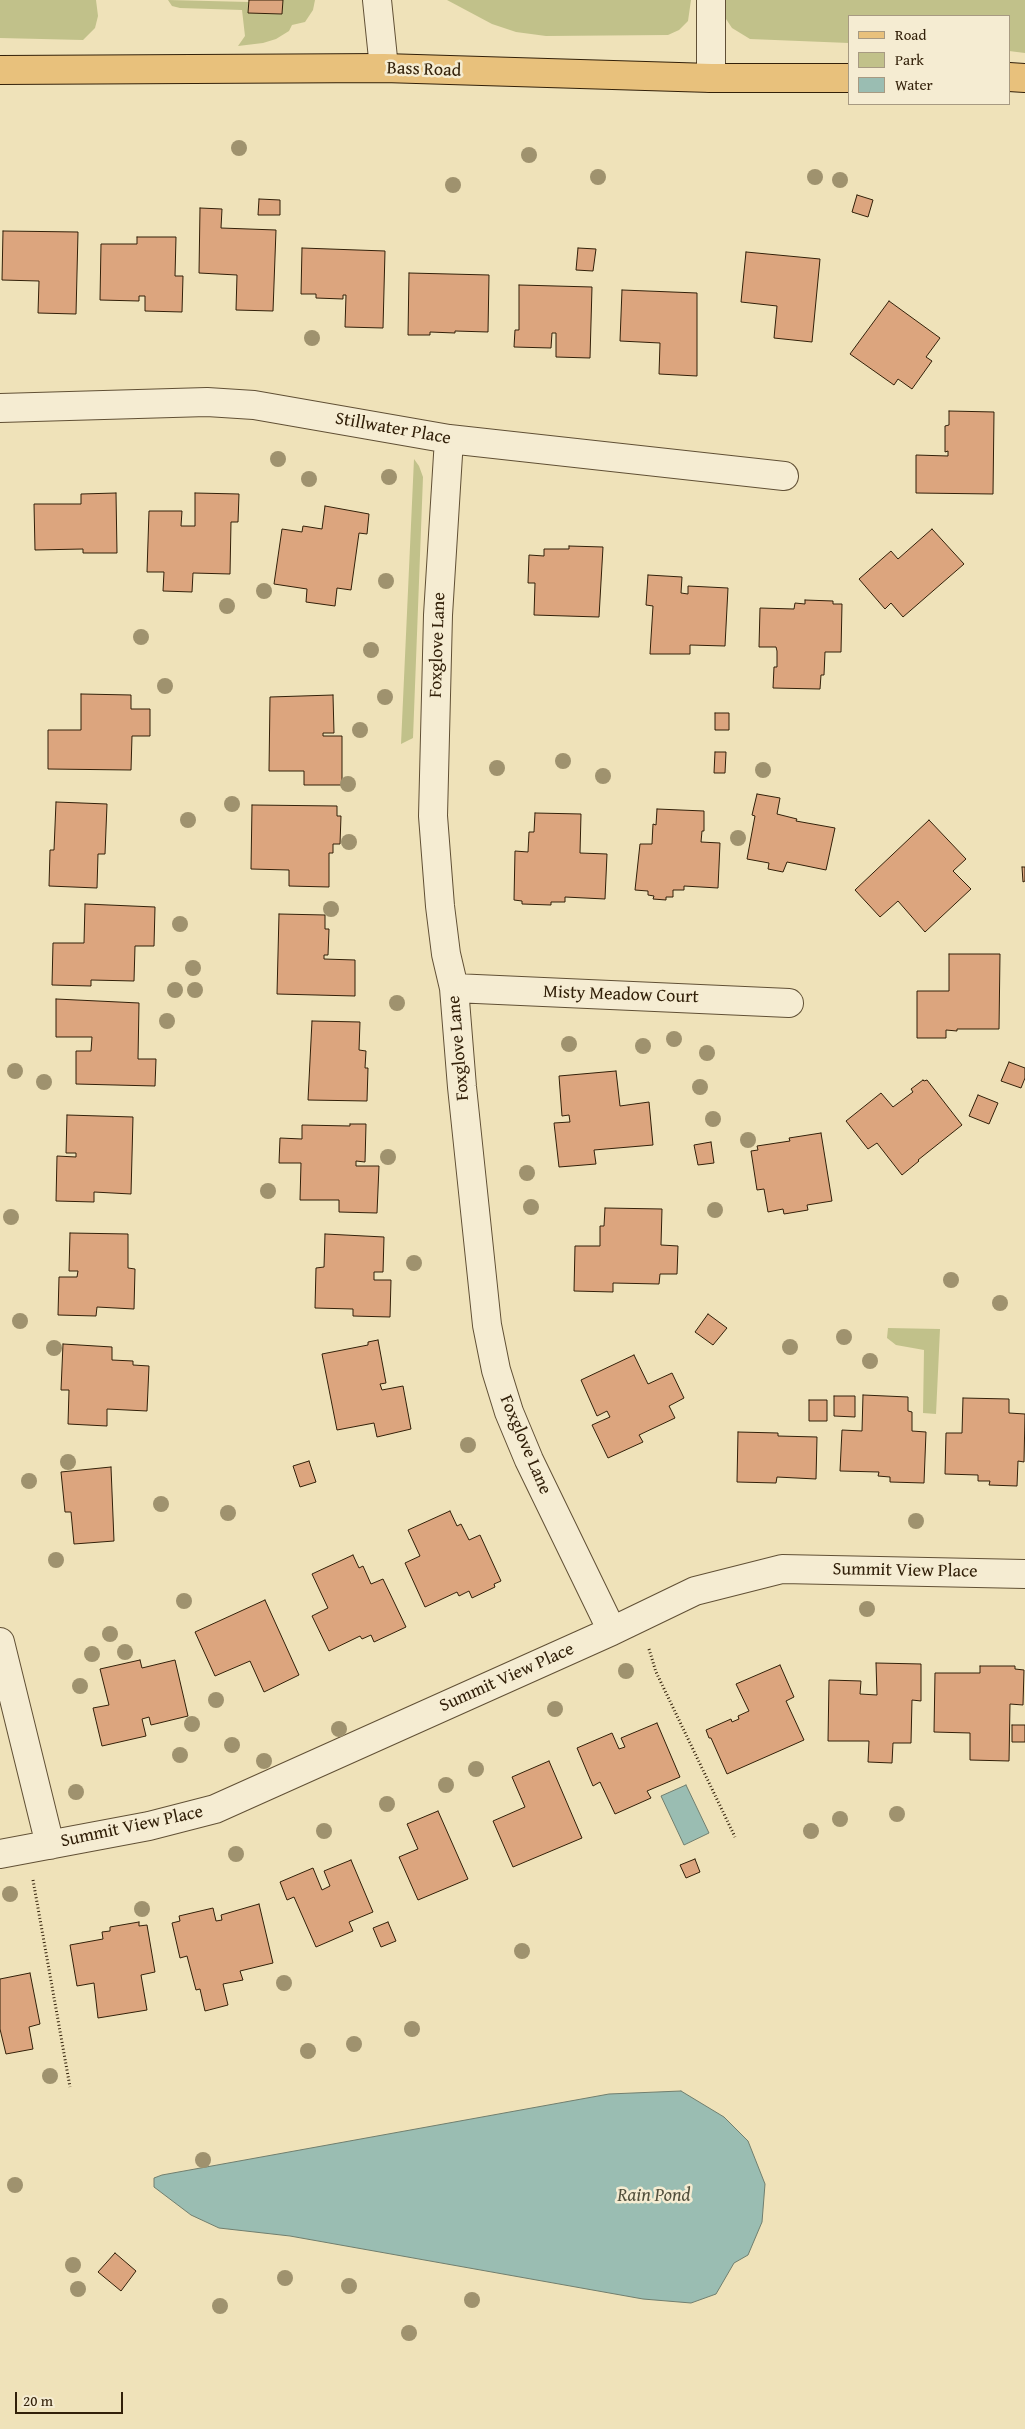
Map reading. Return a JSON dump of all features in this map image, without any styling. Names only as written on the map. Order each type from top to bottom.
[{"type":"main road","name":"Bass Road","points":[[0,70],[384,68],[711,78],[848,78]]},
{"type":"main road","points":[[1010,77],[1025,78]]},
{"type":"street","points":[[377,0],[384,68]]},
{"type":"street","points":[[711,0],[711,78]]},
{"type":"street","name":"Stillwater Place","points":[[0,408],[207,402],[254,404],[449,439],[784,476]]},
{"type":"street","name":"Foxglove Lane","points":[[449,439],[438,615],[433,816],[440,906],[446,954],[454,988],[480,1263],[496,1370],[509,1412],[529,1460],[612,1631]]},
{"type":"street","name":"Misty Meadow Court","points":[[454,988],[789,1002]]},
{"type":"street","name":"Summit View Place","points":[[0,1854],[174,1821],[214,1809],[612,1631],[695,1591],[782,1569],[1025,1574]]},
{"type":"street","points":[[0,1642],[50,1845]]},
{"type":"path","points":[[647,1642],[656,1672],[735,1836]]},
{"type":"path","points":[[33,1878],[70,2087]]},
{"type":"green space","points":[[0,0],[96,0],[98,16],[95,28],[83,40],[0,38]]},
{"type":"green space","points":[[168,0],[249,2],[248,12],[282,14],[283,0],[315,0],[313,10],[305,22],[292,25],[289,31],[276,39],[263,43],[238,46],[245,36],[242,10],[180,8],[172,6]]},
{"type":"green space","points":[[447,0],[691,0],[688,21],[679,30],[668,35],[546,36],[516,32],[492,24]]},
{"type":"green space","points":[[725,0],[1025,0],[1025,53],[1010,51],[1010,15],[848,15],[848,43],[750,39],[732,28],[726,19]]},
{"type":"green space","points":[[414,459],[423,477],[413,738],[401,744]]},
{"type":"green space","points":[[888,1328],[940,1329],[936,1414],[923,1413],[924,1350],[896,1345],[887,1338]]},
{"type":"water","points":[[686,1785],[709,1833],[684,1845],[661,1796]]},
{"type":"water","name":"Rain Pond","points":[[681,2091],[724,2117],[748,2141],[765,2184],[762,2222],[748,2255],[734,2263],[716,2294],[691,2303],[643,2299],[290,2236],[219,2228],[191,2215],[154,2187],[154,2178],[162,2175],[609,2094]]},
{"type":"building","points":[[249,0],[283,0],[282,14],[248,13]]},
{"type":"building","points":[[857,195],[873,200],[868,217],[852,212]]},
{"type":"building","points":[[259,199],[280,200],[280,215],[258,215]]},
{"type":"building","points":[[200,208],[222,209],[221,228],[276,230],[273,311],[236,310],[237,275],[199,273]]},
{"type":"building","points":[[3,231],[78,232],[76,314],[38,313],[39,281],[2,280]]},
{"type":"building","points":[[137,237],[176,237],[175,276],[183,276],[182,312],[145,311],[145,296],[139,296],[139,301],[100,300],[101,244],[137,244]]},
{"type":"building","points":[[302,248],[385,251],[383,328],[345,327],[346,295],[343,295],[343,299],[316,298],[316,294],[301,294]]},
{"type":"building","points":[[578,248],[596,249],[593,271],[576,270]]},
{"type":"building","points":[[746,252],[820,259],[812,342],[774,338],[777,306],[741,302]]},
{"type":"building","points":[[409,273],[489,275],[488,332],[455,331],[455,333],[430,332],[430,335],[408,335]]},
{"type":"building","points":[[519,285],[592,287],[590,358],[556,357],[556,333],[552,333],[551,348],[514,347],[515,330],[519,330]]},
{"type":"building","points":[[622,290],[697,293],[697,376],[659,374],[660,343],[620,341]]},
{"type":"building","points":[[889,301],[940,338],[926,357],[932,361],[912,389],[898,379],[894,385],[850,354]]},
{"type":"building","points":[[949,411],[994,412],[993,494],[916,493],[916,455],[948,456],[948,451],[945,452],[945,426],[949,425]]},
{"type":"building","points":[[116,493],[117,553],[83,553],[83,549],[35,550],[34,504],[81,504],[81,494]]},
{"type":"building","points":[[195,493],[239,494],[238,522],[231,522],[230,574],[193,573],[192,592],[163,591],[164,572],[147,572],[149,511],[182,511],[181,526],[195,526]]},
{"type":"building","points":[[325,506],[369,514],[367,534],[359,533],[351,590],[337,588],[335,606],[306,602],[307,589],[274,584],[282,529],[302,532],[303,526],[322,529]]},
{"type":"building","points":[[932,529],[964,564],[903,617],[891,603],[885,609],[859,579],[891,551],[898,559]]},
{"type":"building","points":[[569,546],[603,547],[599,617],[534,615],[535,583],[528,583],[529,555],[544,556],[544,549],[569,549]]},
{"type":"building","points":[[648,575],[682,577],[681,593],[688,594],[688,586],[728,588],[725,646],[690,645],[690,654],[650,654],[653,606],[646,605]]},
{"type":"building","points":[[805,600],[833,601],[833,604],[842,604],[841,652],[825,652],[824,675],[821,675],[820,689],[773,688],[774,667],[777,667],[777,651],[776,647],[759,647],[760,608],[794,609],[795,603],[805,604]]},
{"type":"building","points":[[81,694],[131,695],[131,709],[150,709],[150,736],[132,736],[131,770],[48,769],[48,730],[81,730]]},
{"type":"building","points":[[333,695],[334,733],[323,733],[323,736],[342,736],[342,785],[304,785],[304,771],[269,771],[270,697]]},
{"type":"building","points":[[715,713],[729,713],[729,730],[715,730]]},
{"type":"building","points":[[715,752],[726,752],[725,773],[714,773]]},
{"type":"building","points":[[757,794],[780,798],[777,814],[797,819],[796,821],[835,828],[826,870],[787,862],[783,872],[768,869],[769,863],[747,859],[755,816],[752,815]]},
{"type":"building","points":[[56,802],[107,804],[105,854],[98,854],[97,888],[49,886],[50,850],[54,850]]},
{"type":"building","points":[[252,805],[337,806],[337,816],[341,816],[340,844],[333,844],[333,853],[329,853],[329,887],[289,886],[289,870],[251,869]]},
{"type":"building","points":[[657,809],[704,811],[704,831],[702,831],[701,842],[720,843],[718,888],[684,886],[684,890],[673,890],[673,897],[666,897],[666,900],[653,899],[654,896],[648,895],[648,891],[635,890],[640,844],[652,844],[653,824],[656,825]]},
{"type":"building","points":[[535,813],[581,814],[580,853],[607,854],[605,899],[565,897],[565,902],[551,902],[551,905],[522,904],[522,901],[514,900],[515,851],[528,852],[529,832],[534,832]]},
{"type":"building","points":[[929,820],[966,859],[953,871],[971,889],[925,932],[898,901],[880,917],[855,890]]},
{"type":"building","points":[[1022,867],[1025,867],[1025,881],[1023,882]]},
{"type":"building","points":[[85,904],[155,907],[154,946],[135,946],[134,981],[91,980],[91,986],[52,985],[53,943],[84,943]]},
{"type":"building","points":[[279,914],[325,915],[325,929],[329,929],[328,955],[324,955],[324,959],[355,960],[355,996],[277,994]]},
{"type":"building","points":[[949,954],[1000,954],[999,1029],[946,1030],[946,1038],[917,1038],[917,991],[949,991]]},
{"type":"building","points":[[56,999],[139,1003],[138,1059],[156,1059],[155,1086],[76,1084],[76,1051],[91,1051],[92,1037],[56,1037]]},
{"type":"building","points":[[312,1021],[360,1022],[359,1050],[366,1051],[365,1068],[368,1068],[367,1101],[308,1100]]},
{"type":"building","points":[[1009,1062],[1025,1068],[1025,1078],[1021,1088],[1001,1081]]},
{"type":"building","points":[[616,1071],[620,1106],[649,1102],[653,1145],[594,1150],[596,1164],[559,1167],[554,1123],[570,1122],[569,1115],[562,1116],[559,1076]]},
{"type":"building","points":[[923,1080],[927,1080],[962,1125],[902,1175],[877,1143],[868,1149],[846,1121],[881,1093],[893,1107],[913,1092],[911,1089]]},
{"type":"building","points":[[978,1095],[998,1103],[989,1124],[969,1116]]},
{"type":"building","points":[[67,1115],[133,1117],[131,1194],[94,1192],[94,1202],[56,1201],[57,1156],[76,1157],[76,1153],[66,1153]]},
{"type":"building","points":[[350,1124],[366,1124],[365,1162],[356,1161],[356,1166],[379,1166],[377,1213],[339,1212],[339,1200],[300,1200],[301,1163],[279,1163],[280,1138],[302,1139],[302,1125],[350,1126]]},
{"type":"building","points":[[821,1133],[832,1201],[807,1205],[808,1210],[784,1214],[783,1209],[768,1212],[764,1189],[757,1190],[751,1151],[758,1150],[757,1146],[790,1141],[789,1138]]},
{"type":"building","points":[[711,1142],[714,1163],[698,1165],[694,1145]]},
{"type":"building","points":[[605,1208],[662,1209],[661,1245],[678,1246],[677,1274],[660,1274],[659,1284],[613,1283],[613,1292],[574,1291],[575,1246],[600,1246],[600,1226],[604,1226]]},
{"type":"building","points":[[70,1233],[128,1234],[128,1268],[135,1269],[134,1309],[97,1307],[96,1316],[58,1315],[59,1277],[77,1277],[78,1271],[69,1271]]},
{"type":"building","points":[[325,1234],[384,1237],[383,1272],[374,1272],[374,1280],[391,1280],[390,1317],[353,1316],[353,1309],[315,1308],[316,1268],[324,1267]]},
{"type":"building","points":[[708,1314],[727,1328],[713,1345],[695,1332]]},
{"type":"building","points":[[378,1340],[386,1383],[380,1384],[382,1390],[403,1386],[411,1429],[377,1437],[374,1423],[337,1430],[322,1354],[368,1345],[368,1342]]},
{"type":"building","points":[[63,1344],[112,1347],[112,1360],[133,1361],[133,1365],[149,1366],[147,1411],[107,1409],[107,1426],[68,1424],[69,1390],[61,1390]]},
{"type":"building","points":[[634,1355],[648,1384],[672,1373],[684,1398],[669,1406],[675,1418],[639,1435],[643,1442],[608,1458],[592,1425],[610,1417],[607,1411],[597,1416],[581,1380]]},
{"type":"building","points":[[863,1395],[908,1397],[908,1411],[912,1412],[912,1431],[926,1432],[924,1483],[890,1482],[890,1477],[878,1476],[879,1472],[840,1471],[842,1430],[862,1431]]},
{"type":"building","points":[[834,1396],[855,1396],[855,1417],[834,1416]]},
{"type":"building","points":[[963,1398],[1009,1399],[1009,1413],[1025,1414],[1024,1462],[1018,1461],[1017,1486],[989,1485],[990,1481],[978,1481],[978,1475],[945,1474],[946,1433],[962,1433]]},
{"type":"building","points":[[809,1400],[827,1400],[827,1421],[809,1421]]},
{"type":"building","points":[[738,1432],[778,1433],[778,1436],[817,1437],[816,1479],[777,1477],[776,1483],[737,1482]]},
{"type":"building","points":[[309,1461],[316,1482],[300,1487],[293,1466]]},
{"type":"building","points":[[111,1467],[114,1541],[74,1544],[71,1512],[65,1512],[61,1472]]},
{"type":"building","points":[[450,1511],[457,1526],[461,1524],[469,1540],[480,1535],[501,1581],[494,1584],[495,1587],[472,1598],[469,1591],[459,1596],[457,1592],[425,1607],[405,1563],[420,1556],[408,1530]]},
{"type":"building","points":[[353,1555],[359,1568],[363,1566],[371,1584],[383,1579],[406,1627],[374,1642],[371,1635],[362,1639],[360,1636],[329,1651],[312,1616],[328,1608],[312,1574]]},
{"type":"building","points":[[265,1600],[299,1675],[264,1692],[250,1661],[215,1676],[195,1632]]},
{"type":"building","points":[[140,1660],[142,1668],[175,1660],[188,1716],[151,1725],[149,1717],[142,1719],[146,1736],[102,1746],[93,1708],[109,1705],[100,1669]]},
{"type":"building","points":[[876,1663],[921,1664],[921,1701],[912,1700],[911,1743],[893,1743],[892,1763],[868,1762],[869,1741],[828,1741],[829,1680],[861,1681],[860,1694],[877,1695]]},
{"type":"building","points":[[780,1665],[794,1697],[786,1701],[804,1740],[727,1774],[706,1730],[731,1719],[732,1722],[739,1719],[738,1716],[749,1711],[736,1684]]},
{"type":"building","points":[[980,1666],[1015,1666],[1015,1669],[1024,1670],[1023,1705],[1010,1704],[1009,1761],[970,1760],[970,1733],[934,1732],[935,1673],[980,1673]]},
{"type":"building","points":[[657,1723],[680,1777],[647,1791],[651,1798],[615,1814],[600,1782],[593,1786],[577,1748],[612,1733],[619,1749],[625,1747],[621,1738]]},
{"type":"building","points":[[1012,1725],[1025,1725],[1025,1742],[1012,1742]]},
{"type":"building","points":[[549,1761],[582,1838],[513,1867],[493,1821],[525,1807],[512,1777]]},
{"type":"building","points":[[438,1811],[468,1879],[418,1900],[399,1857],[418,1849],[407,1824]]},
{"type":"building","points":[[695,1859],[700,1872],[686,1878],[680,1865]]},
{"type":"building","points":[[351,1860],[373,1912],[349,1922],[353,1931],[316,1947],[294,1897],[287,1900],[280,1882],[313,1868],[322,1890],[330,1886],[324,1871]]},
{"type":"building","points":[[259,1904],[273,1963],[240,1971],[243,1980],[223,1984],[228,2005],[205,2011],[200,1989],[196,1990],[187,1956],[180,1958],[172,1923],[180,1921],[179,1916],[213,1908],[216,1921],[222,1920],[221,1915]]},
{"type":"building","points":[[139,1922],[139,1926],[147,1925],[155,1972],[141,1975],[147,2010],[98,2018],[94,1983],[77,1986],[70,1945],[103,1939],[102,1932],[110,1931],[110,1927]]},
{"type":"building","points":[[388,1922],[396,1941],[381,1947],[373,1928]]},
{"type":"building","points":[[30,1973],[40,2024],[29,2027],[33,2049],[6,2054],[0,2029],[0,1979]]},
{"type":"building","points":[[115,2253],[136,2271],[121,2291],[98,2272]]}]
